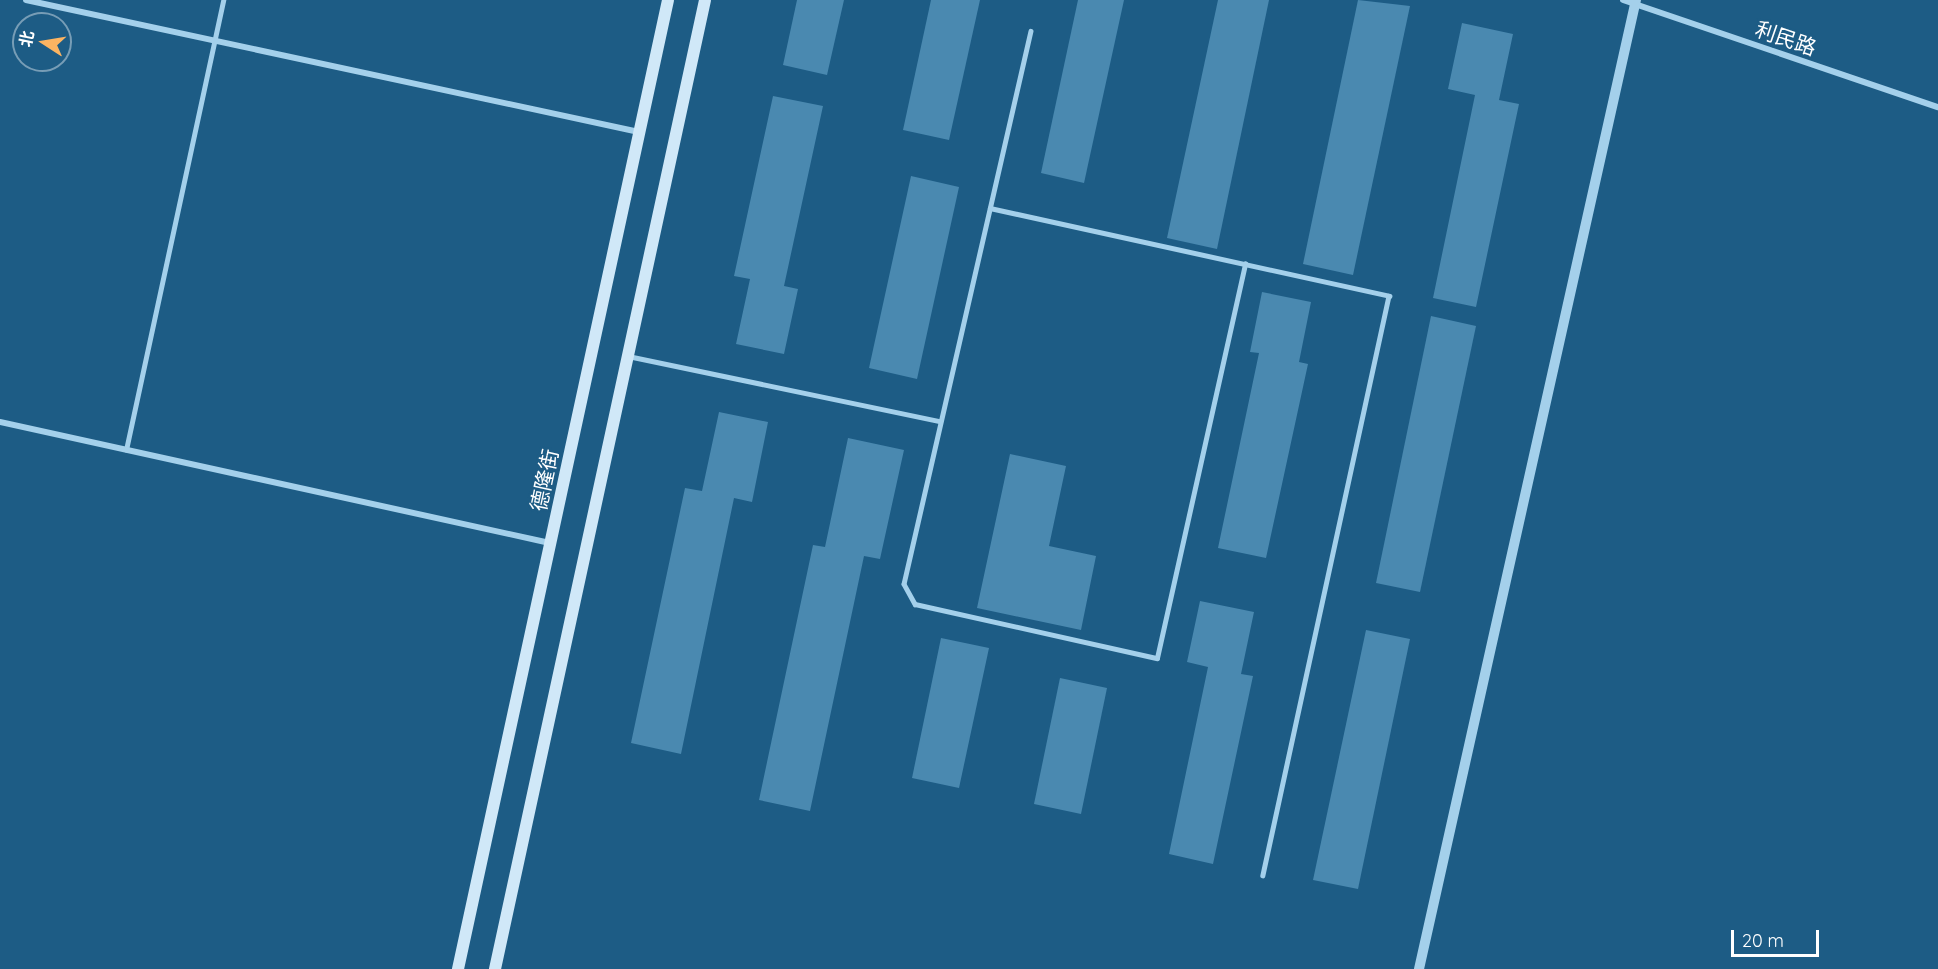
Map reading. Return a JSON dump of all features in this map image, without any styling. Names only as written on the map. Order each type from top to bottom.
[{"type":"main road","name":"德隆街","points":[[458,969],[668,0]]},
{"type":"main road","points":[[495,969],[705,0]]},
{"type":"street","points":[[27,0],[639,132]]},
{"type":"street","name":"利民路","points":[[1623,0],[1636,2],[1938,107]]},
{"type":"street","points":[[1419,969],[1636,2]]},
{"type":"street","points":[[0,422],[550,543]]},
{"type":"lane","points":[[126,450],[224,0]]},
{"type":"lane","points":[[1031,31],[904,584],[915,604],[1156,657],[1245,264]]},
{"type":"lane","points":[[990,208],[1389,296],[1263,875]]},
{"type":"lane","points":[[628,356],[940,421]]},
{"type":"building","points":[[797,0],[844,0],[827,75],[783,65]]},
{"type":"building","points":[[931,0],[980,0],[949,140],[903,130]]},
{"type":"building","points":[[1078,0],[1124,0],[1084,183],[1041,173]]},
{"type":"building","points":[[1218,0],[1269,0],[1217,249],[1167,238]]},
{"type":"building","points":[[1358,0],[1410,6],[1353,275],[1303,264]]},
{"type":"building","points":[[1462,23],[1513,34],[1499,100],[1519,104],[1476,307],[1433,298],[1475,95],[1448,89]]},
{"type":"building","points":[[773,96],[823,106],[784,286],[798,289],[784,354],[736,344],[750,279],[734,276]]},
{"type":"building","points":[[911,176],[959,187],[917,379],[869,368]]},
{"type":"building","points":[[1262,292],[1311,302],[1299,362],[1308,364],[1266,558],[1218,548],[1259,353],[1250,352]]},
{"type":"building","points":[[1431,316],[1476,326],[1420,592],[1376,583]]},
{"type":"building","points":[[719,412],[768,422],[752,502],[734,498],[681,754],[631,743],[685,488],[702,491]]},
{"type":"building","points":[[848,438],[904,450],[880,559],[864,556],[810,811],[759,800],[813,545],[825,547]]},
{"type":"building","points":[[1010,454],[1066,466],[1049,546],[1096,556],[1081,630],[977,608]]},
{"type":"building","points":[[1200,601],[1254,612],[1241,674],[1253,676],[1213,864],[1169,854],[1208,667],[1187,662]]},
{"type":"building","points":[[1366,630],[1410,639],[1358,889],[1313,880]]},
{"type":"building","points":[[941,638],[989,648],[959,788],[912,778]]},
{"type":"building","points":[[1060,678],[1107,688],[1081,814],[1034,804]]}]
